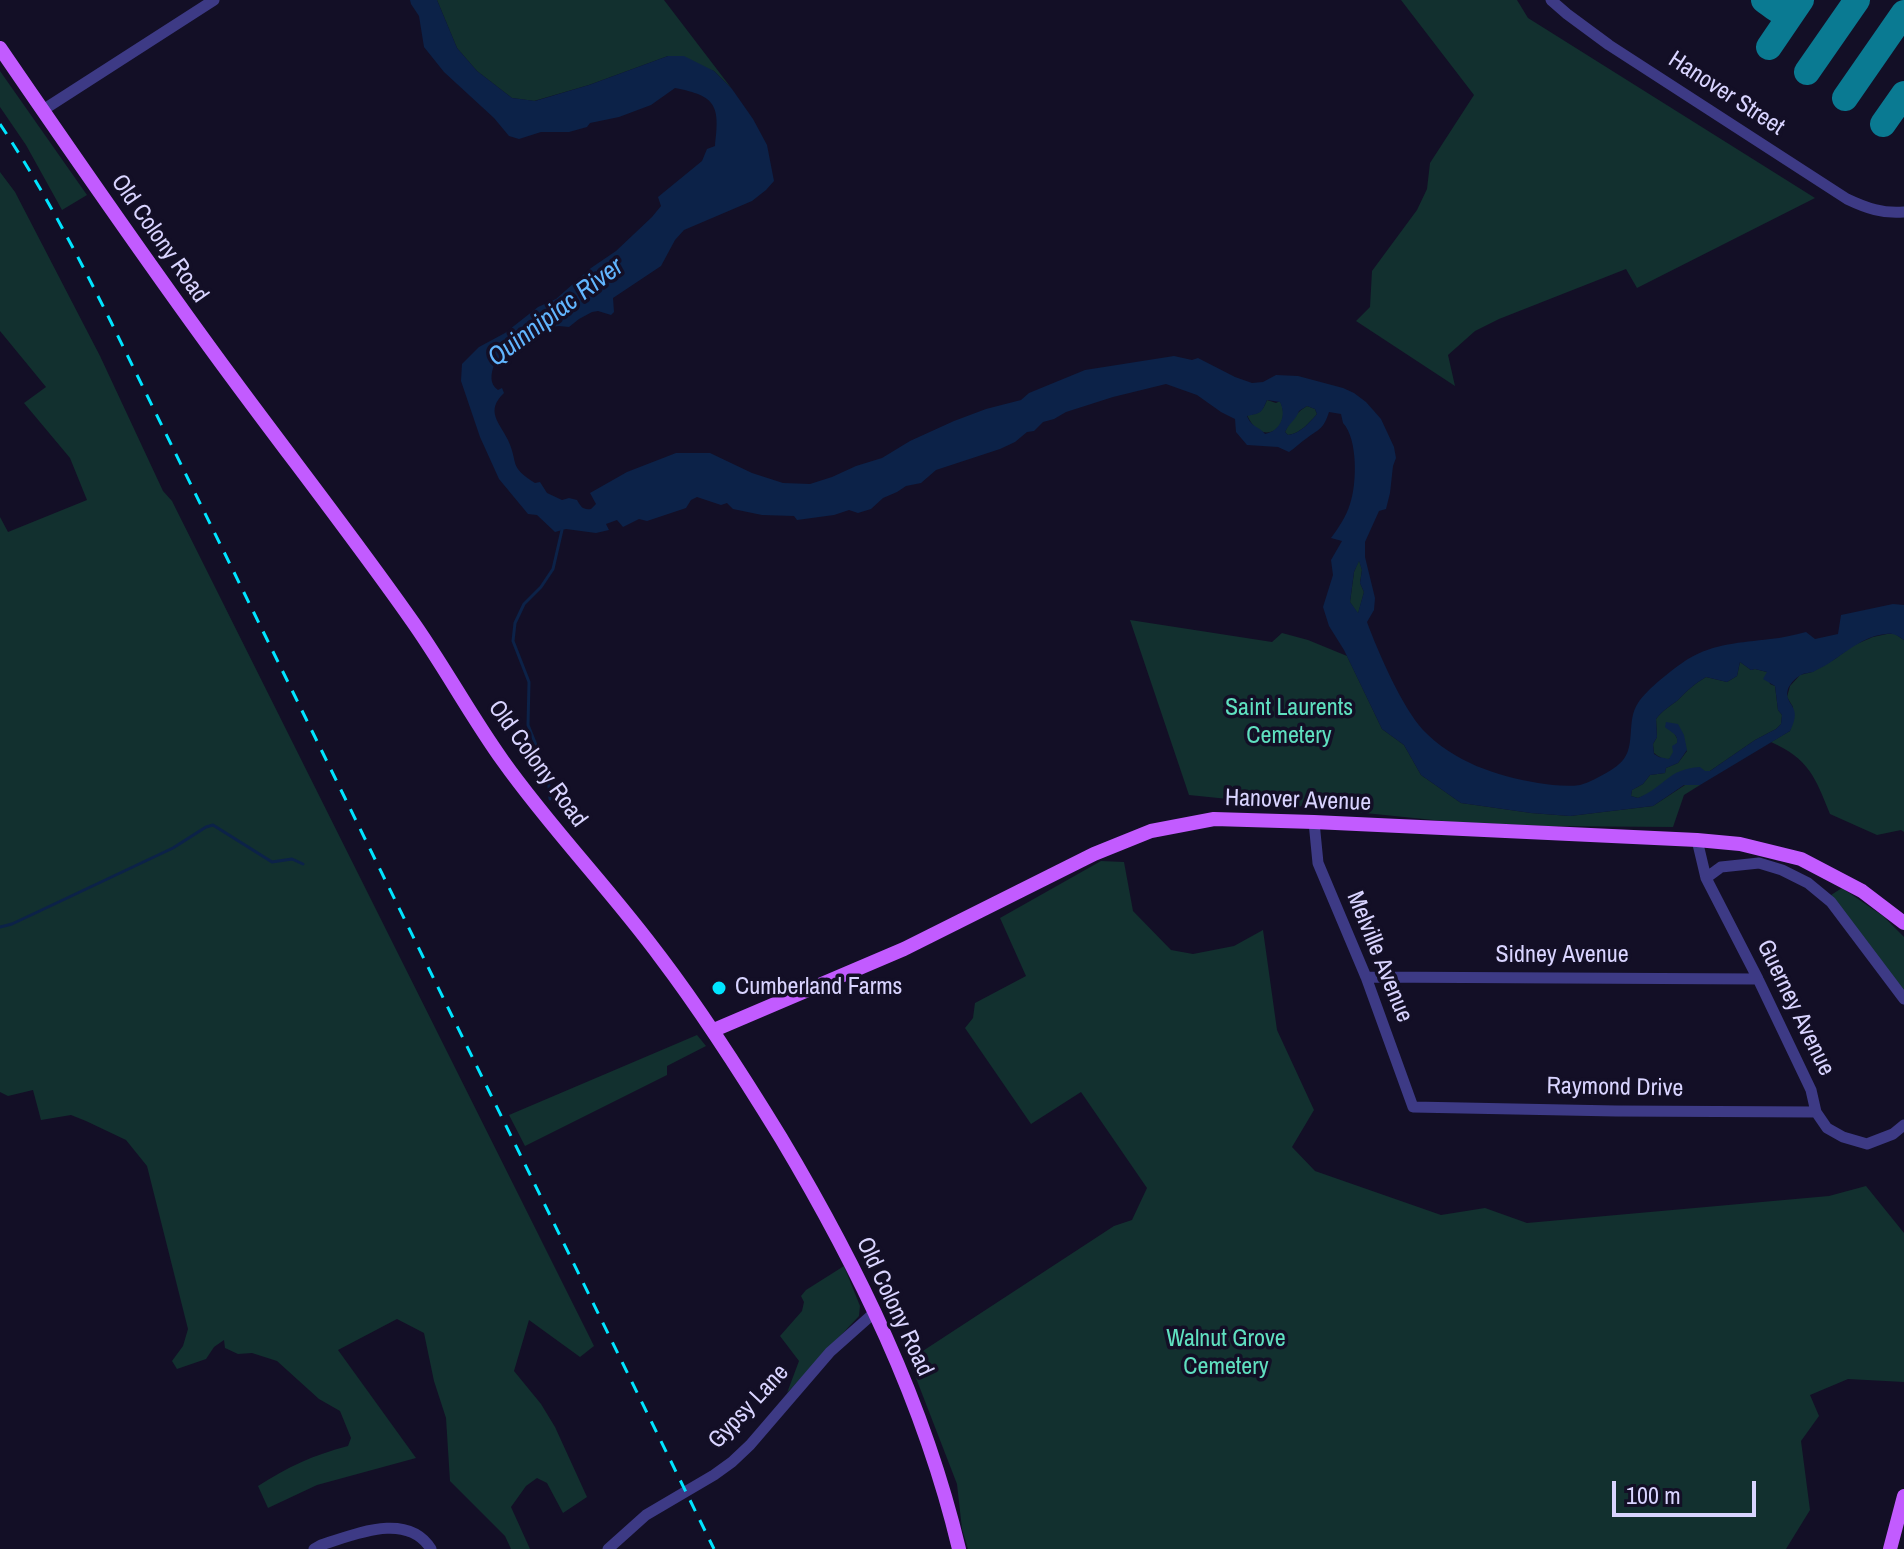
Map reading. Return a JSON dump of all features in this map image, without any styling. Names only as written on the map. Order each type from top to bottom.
[{"type":"main road","name":"Old Colony Road","points":[[0,48],[222,365],[410,618],[502,760],[634,922],[714,1030],[821,1208],[875,1312],[921,1423],[942,1483],[959,1549]]},
{"type":"main road","name":"Hanover Avenue","points":[[714,1030],[904,949],[1094,854],[1151,831],[1214,819],[1740,844],[1801,859],[1862,891],[1904,923]]},
{"type":"main road","points":[[1890,1549],[1904,1496]]},
{"type":"street","points":[[43,110],[214,0]]},
{"type":"street","name":"Hanover Street","points":[[1551,0],[1609,45],[1831,189],[1861,206],[1884,213],[1904,212]]},
{"type":"street","name":"Melville Avenue","points":[[1314,822],[1318,863],[1366,977],[1413,1107]]},
{"type":"street","name":"Guerney Avenue","points":[[1697,840],[1706,878],[1811,1090],[1816,1112],[1827,1128],[1843,1137],[1867,1144],[1893,1134],[1904,1125]]},
{"type":"street","points":[[1706,878],[1721,867],[1759,863],[1808,883],[1831,902],[1904,999]]},
{"type":"street","name":"Sidney Avenue","points":[[1366,977],[1758,979]]},
{"type":"street","name":"Raymond Drive","points":[[1413,1107],[1816,1112]]},
{"type":"street","name":"Gypsy Lane","points":[[608,1549],[646,1515],[732,1462],[830,1352],[875,1312]]},
{"type":"street","points":[[314,1549],[372,1530],[391,1528],[411,1531],[431,1549]]},
{"type":"green space","points":[[437,0],[664,0],[732,89],[714,71],[668,56],[534,101],[512,98],[477,71],[457,48]]},
{"type":"green space","points":[[1401,0],[1517,0],[1528,18],[1815,198],[1637,288],[1626,269],[1475,331],[1448,355],[1455,386],[1356,321],[1370,307],[1372,271],[1417,210],[1427,189],[1430,163],[1474,95]]},
{"type":"green space","points":[[0,71],[87,195],[62,210],[26,145],[0,107]]},
{"type":"green space","points":[[0,172],[15,192],[100,356],[163,491],[172,501],[594,1346],[580,1357],[529,1320],[514,1371],[555,1427],[587,1497],[563,1513],[547,1483],[537,1478],[526,1486],[511,1507],[530,1549],[511,1549],[505,1536],[450,1481],[446,1418],[424,1333],[397,1319],[338,1350],[416,1458],[317,1485],[268,1508],[258,1486],[301,1462],[348,1446],[351,1438],[340,1411],[319,1399],[277,1361],[252,1353],[238,1354],[225,1348],[224,1340],[214,1347],[206,1359],[177,1369],[172,1361],[183,1346],[188,1329],[147,1166],[126,1140],[86,1121],[71,1115],[41,1120],[33,1090],[8,1096],[0,1092],[0,517],[8,532],[87,500],[70,458],[24,403],[46,387],[0,331]]},
{"type":"green space","points":[[1267,400],[1280,401],[1283,410],[1279,426],[1267,432],[1260,431],[1247,415],[1260,412]]},
{"type":"green space","points":[[1307,406],[1315,409],[1317,414],[1301,430],[1288,435],[1285,432],[1289,424]]},
{"type":"green space","points":[[1359,560],[1362,570],[1360,583],[1364,592],[1358,614],[1350,602]]},
{"type":"green space","name":"Saint Laurents Cemetery","points":[[1130,620],[1272,642],[1282,633],[1347,656],[1382,729],[1404,745],[1421,775],[1461,803],[1570,816],[1653,806],[1685,785],[1700,785],[1684,795],[1673,827],[1453,822],[1189,795]]},
{"type":"green space","points":[[1895,634],[1904,640],[1904,832],[1877,835],[1830,814],[1809,770],[1794,755],[1771,742],[1790,731],[1793,707],[1787,697],[1790,686],[1800,675],[1812,672],[1852,646]]},
{"type":"green space","points":[[1740,662],[1751,670],[1767,672],[1770,684],[1775,686],[1781,724],[1710,771],[1638,798],[1631,796],[1632,790],[1643,784],[1650,775],[1665,773],[1666,768],[1678,763],[1687,751],[1674,733],[1678,740],[1672,757],[1665,759],[1654,753],[1656,719],[1706,677],[1727,682],[1737,676]]},
{"type":"green space","name":"Walnut Grove Cemetery","points":[[1101,861],[1124,862],[1133,911],[1171,950],[1193,954],[1234,946],[1263,930],[1277,1030],[1314,1110],[1292,1147],[1315,1171],[1441,1215],[1485,1208],[1527,1223],[1829,1196],[1866,1186],[1904,1233],[1904,1382],[1848,1379],[1810,1395],[1819,1416],[1801,1441],[1810,1510],[1786,1549],[968,1549],[962,1529],[957,1484],[909,1360],[1114,1226],[1132,1220],[1147,1188],[1081,1092],[1031,1124],[965,1028],[973,1018],[975,1003],[1026,976],[1000,918]]},
{"type":"green space","points":[[1842,888],[1883,916],[1904,937],[1904,998],[1831,895]]},
{"type":"green space","points":[[697,1035],[706,1046],[667,1066],[667,1075],[525,1146],[509,1115]]},
{"type":"green space","points":[[844,1266],[860,1306],[859,1316],[787,1393],[799,1361],[780,1336],[802,1311],[804,1302],[801,1296],[806,1290]]},
{"type":"water","name":"Quinnipiac River","points":[[410,0],[437,0],[457,48],[477,71],[512,98],[535,101],[668,56],[684,56],[714,71],[732,89],[767,145],[774,181],[766,190],[752,201],[684,230],[661,266],[613,298],[614,312],[611,315],[592,312],[569,327],[543,328],[494,365],[492,382],[504,393],[495,405],[496,416],[517,468],[535,483],[540,482],[547,493],[562,500],[577,500],[582,508],[591,509],[596,504],[590,493],[627,472],[676,453],[710,453],[752,473],[783,483],[810,484],[882,458],[954,421],[1021,400],[1029,393],[1085,370],[1174,356],[1192,360],[1198,358],[1252,383],[1263,382],[1276,375],[1298,376],[1343,388],[1366,402],[1381,419],[1396,458],[1386,509],[1379,511],[1365,542],[1365,557],[1375,598],[1374,610],[1367,622],[1391,679],[1415,720],[1448,751],[1476,766],[1538,783],[1580,785],[1624,759],[1638,703],[1661,680],[1698,654],[1728,644],[1806,632],[1815,639],[1838,634],[1841,615],[1893,604],[1904,605],[1904,640],[1891,634],[1872,637],[1830,663],[1799,676],[1793,681],[1787,695],[1795,715],[1790,731],[1700,785],[1684,785],[1653,806],[1570,816],[1531,813],[1461,803],[1421,775],[1404,745],[1382,729],[1329,626],[1323,607],[1333,575],[1331,560],[1342,541],[1331,538],[1348,509],[1355,474],[1354,450],[1341,414],[1329,412],[1321,428],[1289,452],[1278,447],[1247,445],[1236,432],[1235,419],[1197,395],[1166,384],[1066,412],[1043,422],[1015,442],[936,470],[921,483],[906,486],[883,498],[871,509],[858,513],[849,510],[797,520],[794,516],[762,515],[733,509],[727,503],[721,505],[697,497],[686,508],[647,521],[639,519],[623,527],[617,520],[606,524],[609,530],[596,533],[566,529],[555,532],[537,515],[528,514],[499,479],[480,437],[461,381],[462,364],[479,347],[505,333],[538,307],[556,299],[616,251],[652,217],[661,206],[658,197],[702,161],[707,149],[715,146],[716,112],[707,99],[675,88],[651,105],[619,117],[590,123],[587,127],[569,132],[541,132],[519,139],[509,136],[444,72],[424,47],[419,16]],"holes":[[[1267,400],[1280,402],[1283,412],[1278,426],[1265,434],[1247,416],[1260,412]],[[1307,406],[1315,409],[1317,414],[1301,430],[1288,435],[1285,432],[1299,411]],[[1359,561],[1362,570],[1360,583],[1364,592],[1358,613],[1350,602],[1354,572]],[[1740,662],[1751,670],[1767,672],[1763,679],[1775,686],[1781,724],[1710,771],[1700,767],[1689,768],[1673,775],[1647,794],[1638,798],[1631,796],[1632,790],[1643,784],[1650,775],[1665,773],[1666,768],[1678,763],[1687,750],[1678,724],[1666,722],[1665,727],[1675,735],[1677,743],[1672,746],[1669,759],[1654,754],[1656,719],[1706,677],[1727,682],[1737,676]]]},
{"type":"waterway","points":[[550,799],[548,775],[528,725],[529,682],[513,641],[515,623],[524,604],[553,569],[562,530]]},
{"type":"waterway","points":[[0,927],[173,848],[213,825],[272,862],[292,859],[303,864]]},
{"type":"taxiway","points":[[1764,0],[1782,12],[1794,10]]},
{"type":"taxiway","points":[[1769,47],[1801,0]]},
{"type":"taxiway","points":[[1807,72],[1857,0]]},
{"type":"taxiway","points":[[1845,98],[1904,13]]},
{"type":"taxiway","points":[[1883,124],[1904,94]]},
{"type":"railway","points":[[0,124],[58,221],[111,322],[714,1549]]},
{"type":"place","name":"Cumberland Farms","points":[[719,988]]}]
